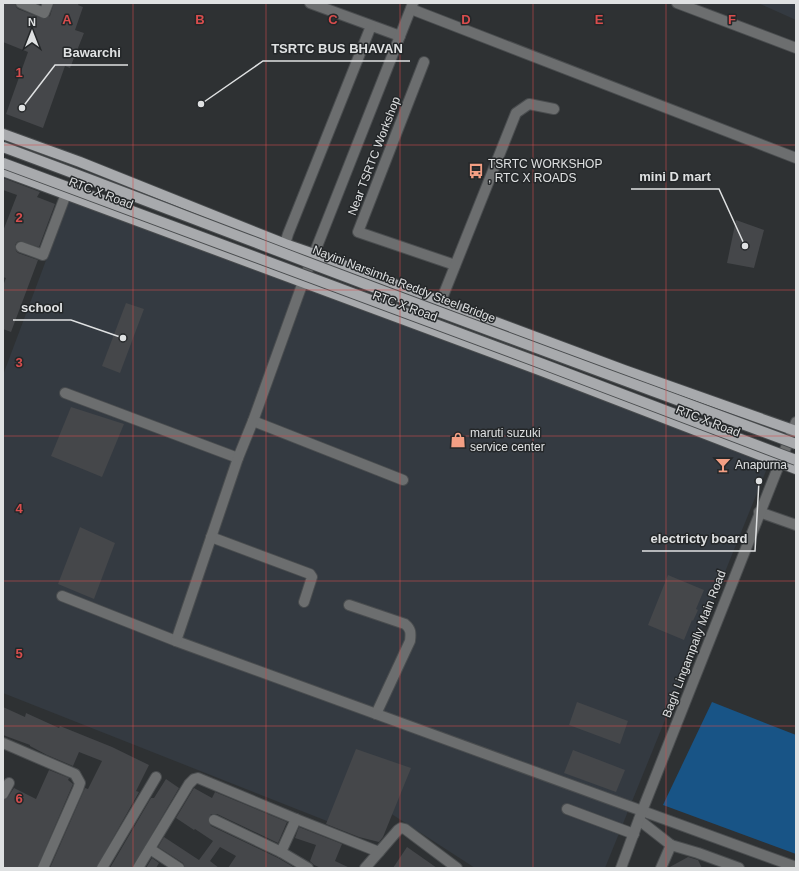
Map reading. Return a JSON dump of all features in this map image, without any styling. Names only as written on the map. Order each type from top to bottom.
[{"type":"main road","name":"RTC X Road","points":[[3,134],[80,162],[285,244],[624,370],[795,427]]},
{"type":"main road","name":"Nayini Narsimha Reddy Steel Bridge","points":[[3,147],[534,348],[796,444]]},
{"type":"main road","points":[[3,163],[796,460]]},
{"type":"main road","name":"RTC X Road","points":[[3,171],[542,370],[796,469]]},
{"type":"street","points":[[21,3],[44,13],[48,3]]},
{"type":"street","points":[[310,3],[400,36]]},
{"type":"street","points":[[677,3],[796,48]]},
{"type":"street","points":[[176,641],[238,458],[253,421],[302,282],[412,6],[796,158]]},
{"type":"street","points":[[285,244],[371,26]]},
{"type":"street","name":"Near TSRTC Workshop","points":[[424,62],[358,232],[455,265]]},
{"type":"street","points":[[441,301],[516,113],[529,104],[554,109]]},
{"type":"street","points":[[21,247],[43,255],[66,194]]},
{"type":"street","points":[[65,393],[238,458]]},
{"type":"street","points":[[253,421],[403,480]]},
{"type":"street","name":"Bagh Lingampally Main Road","points":[[621,868],[759,512],[795,427]]},
{"type":"street","points":[[759,512],[796,525]]},
{"type":"street","points":[[211,537],[310,574],[312,577],[304,602]]},
{"type":"street","points":[[62,596],[176,641],[376,714],[640,816],[796,867]]},
{"type":"street","points":[[349,605],[405,624],[409,627],[411,633],[410,641],[376,714]]},
{"type":"street","points":[[3,742],[75,774],[80,784],[43,868]]},
{"type":"street","points":[[102,868],[156,777]]},
{"type":"street","points":[[138,868],[189,784],[194,779],[198,778],[296,820],[379,852]]},
{"type":"street","points":[[3,794],[9,783]]},
{"type":"street","points":[[567,809],[634,834]]},
{"type":"street","points":[[640,816],[671,845],[739,868]]},
{"type":"street","points":[[214,820],[281,852],[308,868]]},
{"type":"street","points":[[281,852],[296,820]]},
{"type":"street","points":[[365,868],[401,828],[405,829],[457,868]]},
{"type":"street","points":[[661,868],[671,845]]},
{"type":"street","points":[[150,849],[179,868]]},
{"type":"shaded area","points":[[758,3],[796,3],[796,20]]},
{"type":"shaded area","points":[[69,199],[659,418],[770,461],[605,868],[475,868],[390,813],[370,838],[3,693],[3,375]]},
{"type":"shaded area","points":[[712,702],[796,735],[796,854],[663,805]]},
{"type":"building","points":[[3,3],[15,3],[18,9],[44,19],[50,16],[54,3],[79,3],[78,5],[83,7],[75,30],[84,33],[70,68],[65,66],[43,128],[6,114],[28,52],[3,42]]},
{"type":"building","points":[[3,178],[40,192],[37,197],[55,204],[39,247],[20,241],[15,245],[18,253],[38,260],[11,332],[3,329],[3,286],[6,278],[3,277],[3,231],[17,195],[3,190]]},
{"type":"building","points":[[736,220],[764,230],[754,268],[727,263]]},
{"type":"building","points":[[126,303],[144,309],[120,373],[102,366]]},
{"type":"building","points":[[71,407],[124,424],[102,477],[51,456]]},
{"type":"building","points":[[80,527],[115,543],[94,599],[58,584]]},
{"type":"building","points":[[668,575],[704,590],[696,609],[698,610],[693,621],[692,620],[684,640],[648,625]]},
{"type":"building","points":[[577,702],[628,721],[620,744],[569,725]]},
{"type":"building","points":[[3,707],[25,717],[26,713],[59,728],[60,726],[112,747],[149,765],[136,791],[139,792],[96,868],[50,868],[85,788],[88,789],[102,761],[79,752],[73,766],[47,755],[30,745],[3,735]]},
{"type":"building","points":[[356,749],[411,768],[383,837],[379,842],[359,837],[326,824]]},
{"type":"building","points":[[573,750],[625,770],[616,792],[564,773]]},
{"type":"building","points":[[49,770],[69,778],[68,780],[73,784],[37,868],[3,868],[3,800],[8,797],[14,788],[36,799]]},
{"type":"building","points":[[166,779],[179,788],[132,868],[110,868],[151,798],[154,798]]},
{"type":"building","points":[[194,788],[212,798],[215,792],[287,822],[278,843],[217,814],[211,814],[208,820],[211,826],[278,858],[295,868],[228,868],[236,856],[220,847],[210,861],[219,868],[185,868],[183,863],[158,847],[164,837],[199,860],[213,841],[176,818]]},
{"type":"building","points":[[299,827],[342,844],[335,861],[350,868],[321,868],[314,865],[310,861],[316,845],[295,838]]},
{"type":"building","points":[[407,847],[437,868],[393,868]]},
{"type":"building","points":[[688,857],[698,860],[702,868],[668,868]]},
{"type":"building","points":[[152,858],[159,863],[156,868],[146,868]]},
{"type":"place","name":"TSRTC BUS BHAVAN","points":[[201,104]]},
{"type":"place","name":"Bawarchi","points":[[22,108]]},
{"type":"place","name":"TSRTC WORKSHOP , RTC X ROADS","points":[[476,171]]},
{"type":"place","name":"mini D mart","points":[[745,246]]},
{"type":"place","name":"school","points":[[123,338]]},
{"type":"place","name":"maruti suzuki service center","points":[[458,440]]},
{"type":"place","name":"Anapurna","points":[[723,465]]},
{"type":"place","name":"electricty board","points":[[759,481]]}]
